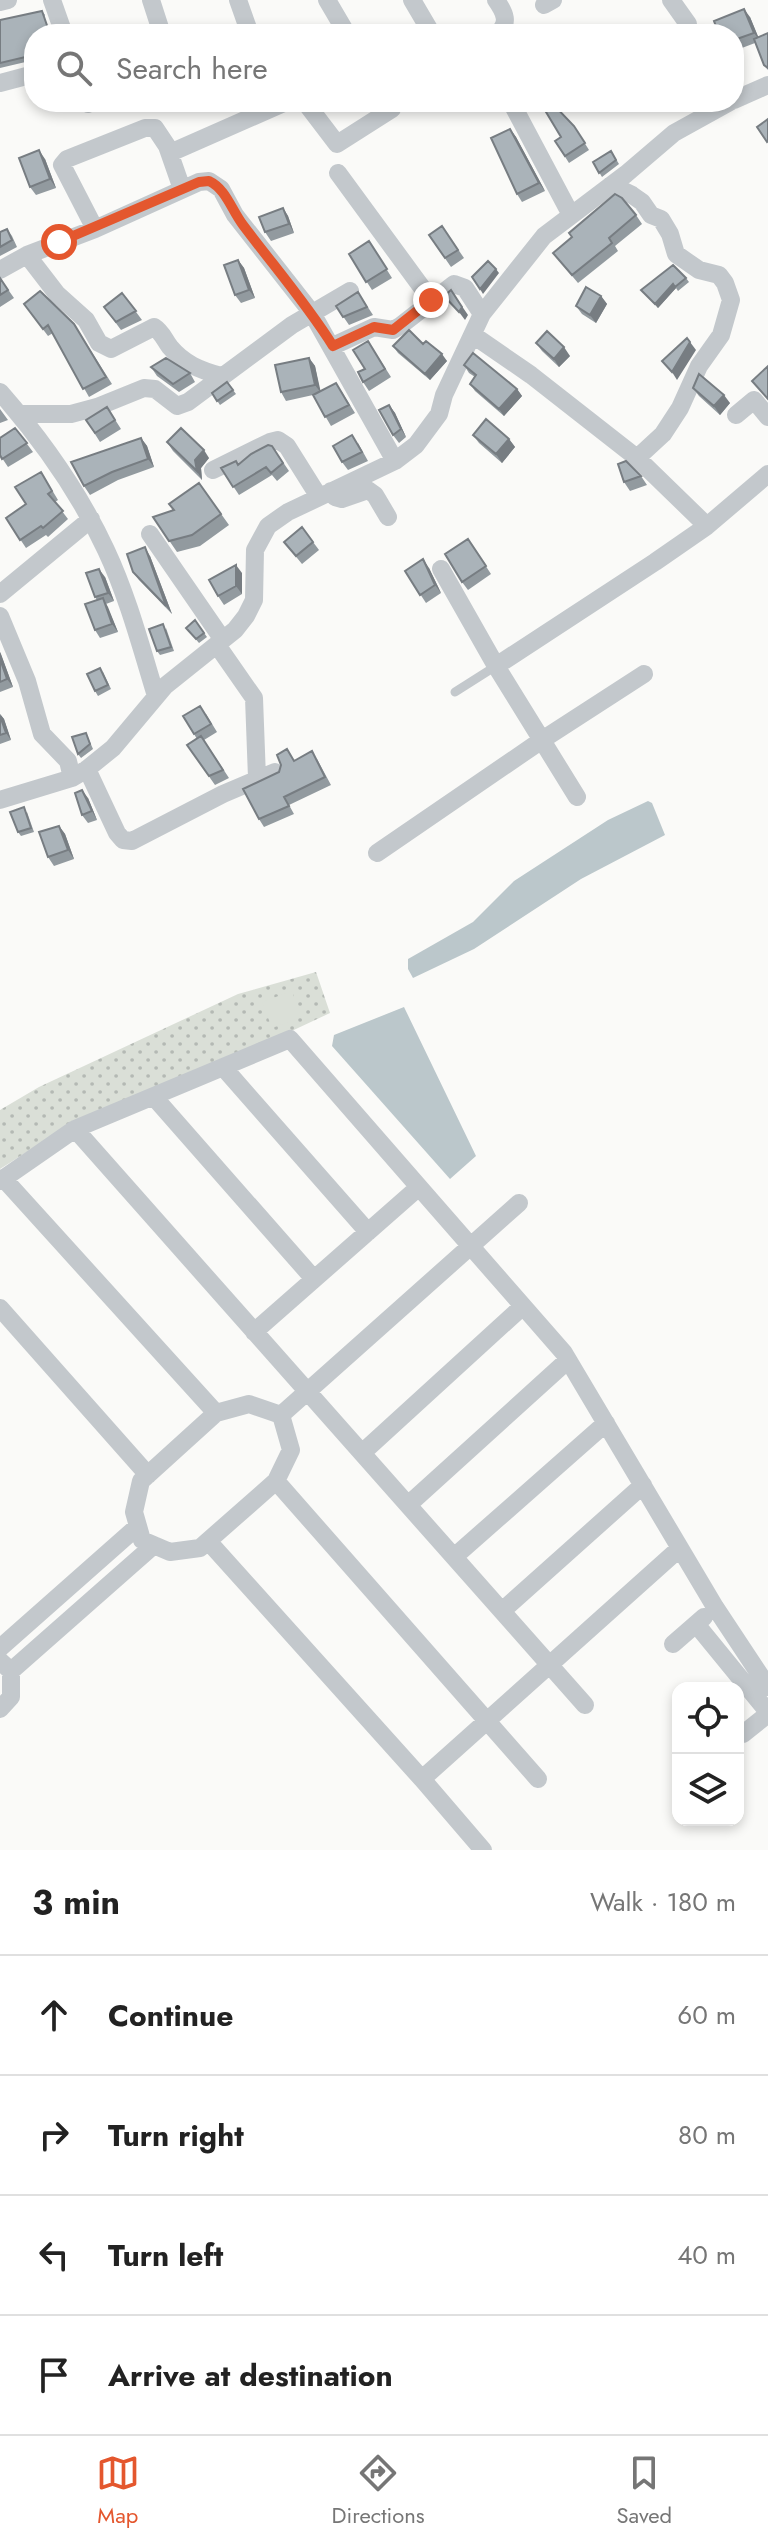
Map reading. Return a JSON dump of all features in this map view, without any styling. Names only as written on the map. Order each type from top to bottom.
[{"type":"street","points":[[0,2],[8,0]]},
{"type":"street","points":[[52,0],[60,24]]},
{"type":"street","points":[[151,0],[159,24]]},
{"type":"street","points":[[238,0],[246,24]]},
{"type":"street","points":[[327,0],[341,24]]},
{"type":"street","points":[[412,0],[426,24]]},
{"type":"street","points":[[496,0],[506,19],[505,24]]},
{"type":"street","points":[[671,0],[688,24]]},
{"type":"street","points":[[0,83],[24,77]]},
{"type":"street","points":[[744,96],[768,85]]},
{"type":"street","points":[[170,153],[263,112]]},
{"type":"street","points":[[313,112],[337,144],[387,112]]},
{"type":"street","points":[[516,112],[571,215]]},
{"type":"street","points":[[0,800],[80,774],[130,731],[156,696],[235,630],[254,600],[255,550],[268,526],[288,512],[395,461],[416,445],[439,414],[444,395],[482,314],[544,236],[674,133],[712,112]]},
{"type":"street","points":[[95,229],[64,171],[62,165],[67,159],[145,128],[155,128],[162,135],[170,153],[182,189]]},
{"type":"street","points":[[338,173],[431,300]]},
{"type":"street","points":[[0,270],[27,255],[95,229],[182,189],[209,181],[221,189],[235,215],[312,313],[395,461]]},
{"type":"street","points":[[611,185],[632,195],[642,202],[651,215],[661,219],[676,254],[699,270],[719,275],[731,300],[721,335],[699,366],[680,408],[663,434],[637,458]]},
{"type":"street","points":[[27,255],[57,294],[86,320],[99,343],[111,349],[154,327],[158,328],[169,346],[191,367],[221,376]]},
{"type":"street","points":[[333,346],[374,327],[393,330],[448,286],[465,288],[482,314]]},
{"type":"street","points":[[19,414],[71,414],[144,388],[155,389],[177,406],[188,402],[312,313],[350,291]]},
{"type":"street","points":[[473,335],[531,375],[637,458],[707,526]]},
{"type":"street","points":[[0,392],[67,478],[91,519],[128,605],[156,696]]},
{"type":"street","points":[[736,415],[754,400],[768,417]]},
{"type":"street","points":[[213,470],[278,440],[287,446],[325,494],[342,499],[368,490],[375,495],[388,517]]},
{"type":"street","points":[[496,666],[765,484]]},
{"type":"street","points":[[0,594],[91,519]]},
{"type":"street","points":[[150,534],[254,698],[257,778]]},
{"type":"street","points":[[441,569],[496,666],[577,797]]},
{"type":"street","points":[[0,616],[27,681],[42,734],[80,774],[123,840],[132,841],[257,778],[275,772]]},
{"type":"street","points":[[377,853],[644,674]]},
{"type":"street","points":[[216,1413],[2,1180],[75,1129],[290,1039],[568,1360],[715,1607],[768,1687]]},
{"type":"street","points":[[223,1067],[368,1232]]},
{"type":"street","points":[[154,1097],[314,1279]]},
{"type":"street","points":[[75,1129],[585,1705]]},
{"type":"street","points":[[254,1332],[419,1187]]},
{"type":"street","points":[[281,1415],[519,1203]]},
{"type":"street","points":[[362,1453],[523,1306]]},
{"type":"street","points":[[0,1308],[148,1475]]},
{"type":"street","points":[[408,1505],[568,1360]]},
{"type":"street","points":[[249,1404],[281,1415],[291,1450],[276,1481],[200,1548],[170,1552],[142,1540],[134,1512],[141,1481],[216,1413],[249,1404]]},
{"type":"street","points":[[454,1557],[606,1423]]},
{"type":"street","points":[[276,1481],[538,1779]]},
{"type":"street","points":[[502,1611],[643,1485]]},
{"type":"street","points":[[0,1648],[138,1526]]},
{"type":"street","points":[[208,1541],[483,1850]]},
{"type":"street","points":[[0,1709],[11,1697],[6,1666],[154,1545]]},
{"type":"street","points":[[422,1779],[680,1548]]},
{"type":"street","points":[[673,1644],[715,1607]]},
{"type":"street","points":[[696,1624],[768,1713],[744,1733]]},
{"type":"lane","points":[[455,692],[496,666]]},
{"type":"shaded area","points":[[648,801],[652,803],[665,835],[581,879],[474,949],[413,978],[408,969],[408,959],[473,922],[514,881],[608,820]]},
{"type":"shaded area","points":[[316,972],[330,1013],[77,1120],[0,1169],[0,1110],[39,1087],[238,994]]},
{"type":"shaded area","points":[[292,991],[301,1017],[272,1028],[262,1002]]},
{"type":"shaded area","points":[[404,1007],[476,1156],[450,1179],[332,1046],[334,1035]]},
{"type":"building","points":[[744,9],[754,33],[744,36],[744,24],[715,24],[714,21]]},
{"type":"building","points":[[42,11],[47,24],[24,24],[24,57],[0,63],[0,20]]},
{"type":"building","points":[[768,33],[768,68],[754,39]]},
{"type":"building","points":[[546,112],[561,112],[585,143],[565,156],[555,141],[561,137]]},
{"type":"building","points":[[768,119],[768,141],[767,142],[757,127]]},
{"type":"building","points":[[510,129],[539,183],[517,194],[491,138]]},
{"type":"building","points":[[39,150],[50,179],[30,187],[19,158]]},
{"type":"building","points":[[611,151],[616,160],[599,173],[593,162]]},
{"type":"building","points":[[615,194],[636,215],[609,238],[612,243],[572,275],[553,253],[572,237],[569,233]]},
{"type":"building","points":[[283,208],[289,224],[265,232],[259,217]]},
{"type":"building","points":[[442,226],[458,250],[445,258],[429,235]]},
{"type":"building","points":[[7,229],[12,240],[0,247],[0,232]]},
{"type":"building","points":[[369,241],[387,269],[366,282],[349,254]]},
{"type":"building","points":[[238,260],[249,290],[235,295],[224,265]]},
{"type":"building","points":[[488,261],[496,269],[480,289],[472,277]]},
{"type":"building","points":[[673,265],[686,278],[675,287],[673,284],[655,304],[641,290]]},
{"type":"building","points":[[0,278],[8,290],[0,295]]},
{"type":"building","points":[[586,287],[601,296],[590,315],[576,306]]},
{"type":"building","points":[[451,290],[462,307],[459,312],[444,296]]},
{"type":"building","points":[[40,291],[74,324],[106,377],[83,389],[48,325],[43,329],[24,304]]},
{"type":"building","points":[[358,292],[367,307],[343,317],[336,306]]},
{"type":"building","points":[[122,293],[136,311],[116,322],[104,307]]},
{"type":"building","points":[[409,330],[423,344],[426,341],[442,354],[425,374],[393,346]]},
{"type":"building","points":[[547,331],[564,347],[554,359],[536,343]]},
{"type":"building","points":[[687,338],[690,342],[672,372],[662,361]]},
{"type":"building","points":[[368,341],[385,369],[363,382],[358,372],[365,369],[353,350]]},
{"type":"building","points":[[473,353],[517,389],[499,409],[470,384],[476,375],[464,365]]},
{"type":"building","points":[[166,358],[190,373],[173,384],[151,367]]},
{"type":"building","points":[[309,358],[315,385],[281,392],[275,365]]},
{"type":"building","points":[[768,366],[768,399],[752,381]]},
{"type":"building","points":[[699,374],[724,395],[714,406],[693,388]]},
{"type":"building","points":[[227,382],[233,390],[217,401],[212,393]]},
{"type":"building","points":[[336,383],[349,405],[325,417],[313,395]]},
{"type":"building","points":[[389,405],[401,429],[393,435],[379,410]]},
{"type":"building","points":[[107,407],[115,420],[95,433],[86,420]]},
{"type":"building","points":[[486,419],[509,439],[496,454],[473,435]]},
{"type":"building","points":[[15,428],[27,443],[2,459],[0,438]]},
{"type":"building","points":[[181,428],[204,450],[195,460],[197,471],[167,442]]},
{"type":"building","points":[[352,435],[362,452],[342,462],[333,446]]},
{"type":"building","points":[[141,438],[148,459],[84,486],[71,462]]},
{"type":"building","points":[[268,445],[272,446],[283,463],[271,473],[266,467],[233,487],[221,468],[236,461],[238,465]]},
{"type":"building","points":[[626,461],[641,476],[624,482],[618,464]]},
{"type":"building","points":[[41,472],[52,491],[48,494],[63,511],[43,528],[41,526],[20,540],[6,518],[26,504],[15,487]]},
{"type":"building","points":[[199,483],[221,514],[192,535],[169,541],[153,517],[174,510],[169,504]]},
{"type":"building","points":[[302,527],[313,542],[296,556],[284,542]]},
{"type":"building","points":[[468,539],[486,566],[462,582],[445,554]]},
{"type":"building","points":[[145,547],[166,606],[133,572],[127,554]]},
{"type":"building","points":[[423,559],[435,585],[420,595],[405,571]]},
{"type":"building","points":[[236,565],[236,586],[218,596],[209,580]]},
{"type":"building","points":[[99,569],[108,593],[95,597],[86,573]]},
{"type":"building","points":[[103,598],[112,624],[95,630],[85,604]]},
{"type":"building","points":[[195,620],[204,633],[196,639],[186,628]]},
{"type":"building","points":[[163,624],[171,647],[157,651],[149,629]]},
{"type":"building","points":[[0,659],[7,679],[0,682]]},
{"type":"building","points":[[100,668],[108,685],[95,691],[87,674]]},
{"type":"building","points":[[200,706],[211,724],[194,734],[183,716]]},
{"type":"building","points":[[0,716],[6,733],[0,735]]},
{"type":"building","points":[[86,733],[90,744],[78,754],[72,737]]},
{"type":"building","points":[[201,736],[223,770],[209,776],[187,745]]},
{"type":"building","points":[[287,749],[294,761],[312,751],[325,777],[284,797],[289,806],[259,819],[243,789],[279,772],[281,765],[277,755]]},
{"type":"building","points":[[82,790],[92,811],[82,815],[75,793]]},
{"type":"building","points":[[24,807],[31,828],[18,832],[10,812]]},
{"type":"building","points":[[59,826],[68,850],[48,857],[39,832]]},
{"type":"route","points":[[59,242],[199,182],[209,181],[221,189],[235,215],[312,313],[333,346],[374,327],[393,330],[431,300]]}]
